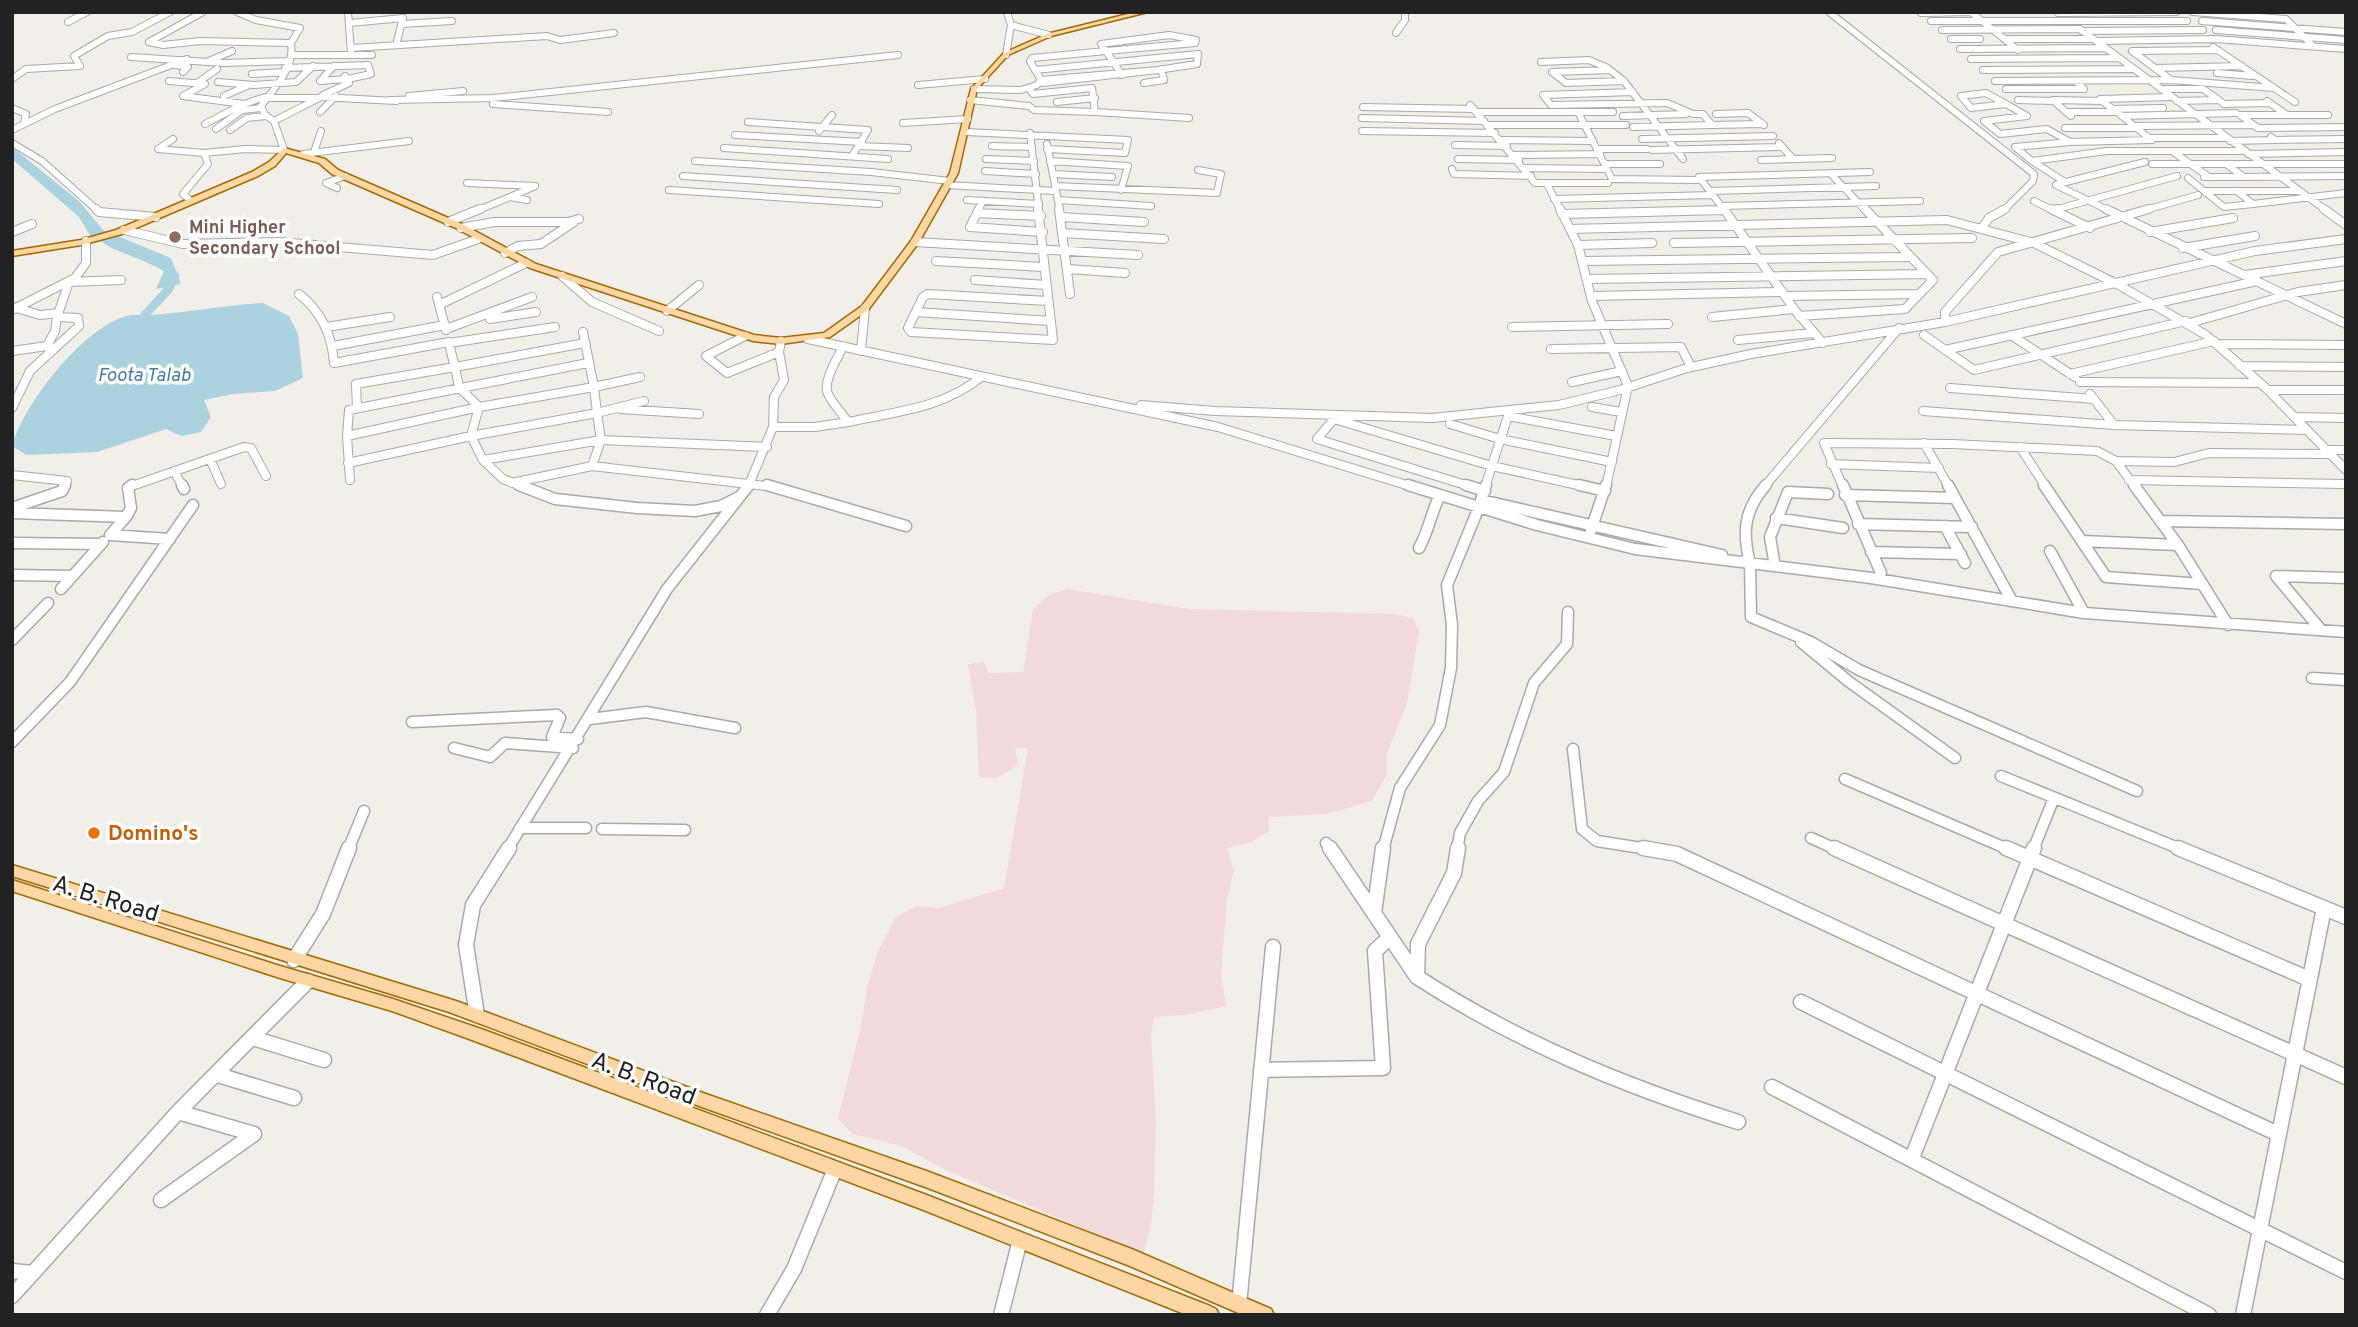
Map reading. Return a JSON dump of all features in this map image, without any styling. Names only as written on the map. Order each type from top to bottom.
[{"type":"main road","points":[[12,254],[97,239],[121,231],[255,174],[285,150],[303,154],[345,176],[449,222],[526,263],[780,347],[827,335],[865,308],[915,242],[948,183],[966,132],[970,100],[978,84],[1006,55],[1049,35],[1145,12]]},
{"type":"main road","name":"A. B. Road","points":[[12,870],[477,1015],[964,1193],[1134,1259],[1265,1315]]},
{"type":"main road","name":"A. B. Road","points":[[12,885],[441,1022],[835,1169],[1210,1315]]},
{"type":"main road","points":[[441,1022],[454,1007]]},
{"type":"street","points":[[68,22],[88,12]]},
{"type":"street","points":[[12,79],[26,69],[80,66],[74,56],[108,36],[132,33],[170,12]]},
{"type":"street","points":[[203,12],[149,41],[163,45],[200,41],[372,55]]},
{"type":"street","points":[[237,12],[256,20],[298,26],[279,83],[265,98],[261,108]]},
{"type":"street","points":[[343,65],[351,52],[348,12]]},
{"type":"street","points":[[1006,55],[1011,25],[1007,12]]},
{"type":"street","points":[[1396,33],[1405,20],[1405,12]]},
{"type":"street","points":[[1829,12],[2034,174],[2033,181],[2000,214],[1989,218],[1985,229]]},
{"type":"street","points":[[1920,13],[1973,12],[2056,81]]},
{"type":"street","points":[[2057,12],[2176,12]]},
{"type":"street","points":[[2057,12],[2346,225]]},
{"type":"street","points":[[2191,12],[2232,40]]},
{"type":"street","points":[[2191,12],[2286,19],[2313,47]]},
{"type":"street","points":[[350,23],[402,18],[396,45]]},
{"type":"street","points":[[2202,20],[2346,32]]},
{"type":"street","points":[[402,24],[452,21]]},
{"type":"street","points":[[1931,21],[2188,21]]},
{"type":"street","points":[[2122,21],[2134,30]]},
{"type":"street","points":[[2137,21],[2150,30]]},
{"type":"street","points":[[1011,25],[1049,35]]},
{"type":"street","points":[[1942,30],[2203,30]]},
{"type":"street","points":[[1970,30],[1992,49]]},
{"type":"street","points":[[2216,30],[2346,40]]},
{"type":"street","points":[[351,52],[396,45],[547,36],[560,40],[614,33]]},
{"type":"street","points":[[1041,81],[1030,61],[1032,58],[1106,52],[1195,43],[1196,40],[1167,35],[1102,42],[1106,52],[1121,74]]},
{"type":"street","points":[[1951,39],[1980,39]]},
{"type":"street","points":[[2004,39],[2201,39],[2346,49]]},
{"type":"street","points":[[2201,39],[2295,102]]},
{"type":"street","points":[[145,56],[163,45]]},
{"type":"street","points":[[1960,49],[2105,48]]},
{"type":"street","points":[[131,57],[209,61],[290,50]]},
{"type":"street","points":[[1124,50],[1131,60]]},
{"type":"street","points":[[2171,80],[2132,51],[2218,50]]},
{"type":"street","points":[[209,61],[232,51]]},
{"type":"street","points":[[1035,70],[1198,54],[1197,64],[1041,81]]},
{"type":"street","points":[[405,97],[436,101],[493,98],[898,55]]},
{"type":"street","points":[[2140,58],[2226,55]]},
{"type":"street","points":[[1972,59],[2119,58]]},
{"type":"street","points":[[12,130],[89,95],[187,59]]},
{"type":"street","points":[[1541,62],[1590,60],[1610,70],[1624,81],[1683,159]]},
{"type":"street","points":[[175,65],[188,67],[183,72]]},
{"type":"street","points":[[343,65],[348,80]]},
{"type":"street","points":[[230,130],[247,118],[271,119],[322,97],[348,80],[371,73],[368,65],[343,65],[252,74]]},
{"type":"street","points":[[302,80],[313,66]]},
{"type":"street","points":[[320,80],[334,66]]},
{"type":"street","points":[[2155,68],[2242,66]]},
{"type":"street","points":[[2173,68],[2256,76]]},
{"type":"street","points":[[197,83],[217,69]]},
{"type":"street","points":[[1983,70],[2133,69]]},
{"type":"street","points":[[1144,83],[1164,80],[1160,70]]},
{"type":"street","points":[[1610,70],[1552,72],[1566,83],[1624,81]]},
{"type":"street","points":[[918,85],[978,84],[1029,88],[1041,81],[1121,74]]},
{"type":"street","points":[[1087,78],[1095,98],[1095,111]]},
{"type":"street","points":[[218,82],[248,85],[302,80],[378,80]]},
{"type":"street","points":[[1995,80],[2171,80],[2274,88]]},
{"type":"street","points":[[169,81],[205,84],[186,91],[183,96],[217,103],[243,104]]},
{"type":"street","points":[[2006,89],[2084,89],[2076,81]]},
{"type":"street","points":[[224,96],[248,85]]},
{"type":"street","points":[[1029,88],[1033,94],[1092,88]]},
{"type":"street","points":[[2040,89],[2068,114],[2186,108]]},
{"type":"street","points":[[2161,89],[2203,89],[2275,140]]},
{"type":"street","points":[[390,101],[426,92],[463,90]]},
{"type":"street","points":[[1633,92],[1543,95],[1551,105],[1667,103],[1693,114]]},
{"type":"street","points":[[2065,181],[2032,161],[1984,121],[1961,96],[1986,93],[2100,158]]},
{"type":"street","points":[[320,112],[336,96]]},
{"type":"street","points":[[205,124],[243,104],[265,98],[336,96],[425,106],[497,104],[608,112]]},
{"type":"street","points":[[308,112],[322,97]]},
{"type":"street","points":[[343,107],[355,97]]},
{"type":"street","points":[[2209,177],[2149,138],[2099,97],[2268,102],[2287,115]]},
{"type":"street","points":[[1057,102],[1095,98]]},
{"type":"street","points":[[970,100],[1029,106],[1034,110],[1095,111],[1189,118]]},
{"type":"street","points":[[2018,100],[2102,101]]},
{"type":"street","points":[[1971,108],[2006,104]]},
{"type":"street","points":[[1363,107],[1613,112]]},
{"type":"street","points":[[12,108],[26,114],[24,123]]},
{"type":"street","points":[[261,108],[271,119],[285,150]]},
{"type":"street","points":[[216,129],[242,110],[261,108]]},
{"type":"street","points":[[1399,108],[1403,132]]},
{"type":"street","points":[[1473,109],[1517,158],[1535,183],[1608,183]]},
{"type":"street","points":[[1578,112],[1612,179],[1700,180],[1749,242],[1796,312],[1823,343]]},
{"type":"street","points":[[2117,112],[2328,115]]},
{"type":"street","points":[[1716,114],[1748,113],[1762,124],[1793,159]]},
{"type":"street","points":[[767,196],[832,115]]},
{"type":"street","points":[[1623,116],[1705,115],[1712,125]]},
{"type":"street","points":[[1984,121],[2027,116]]},
{"type":"street","points":[[1362,118],[1629,126],[1762,124]]},
{"type":"street","points":[[903,123],[968,119]]},
{"type":"street","points":[[748,122],[868,130],[852,156]]},
{"type":"street","points":[[2065,128],[2135,127],[2275,140],[2346,139]]},
{"type":"street","points":[[2015,147],[2260,129],[2346,127]]},
{"type":"street","points":[[2000,134],[2047,129]]},
{"type":"street","points":[[2220,133],[2260,129]]},
{"type":"street","points":[[314,152],[321,131]]},
{"type":"street","points":[[1362,131],[1495,133]]},
{"type":"street","points":[[966,132],[1030,133],[1128,140],[1125,153],[1047,149]]},
{"type":"street","points":[[1030,133],[1053,340],[911,332],[908,328],[928,294],[1048,301]]},
{"type":"street","points":[[1046,134],[1061,217],[1070,293]]},
{"type":"street","points":[[735,135],[908,148]]},
{"type":"street","points":[[1642,139],[1773,136]]},
{"type":"street","points":[[2159,138],[2170,151]]},
{"type":"street","points":[[173,139],[158,149],[204,153],[246,146],[285,150]]},
{"type":"street","points":[[303,154],[409,141]]},
{"type":"street","points":[[1455,145],[1593,141]]},
{"type":"street","points":[[12,143],[41,161],[99,212],[156,216]]},
{"type":"street","points":[[992,146],[1032,148]]},
{"type":"street","points":[[1458,159],[1782,147]]},
{"type":"street","points":[[724,148],[888,159]]},
{"type":"street","points":[[2335,152],[2346,162]]},
{"type":"street","points":[[2032,161],[2091,153],[2346,152]]},
{"type":"street","points":[[191,201],[183,194],[208,166],[204,153]]},
{"type":"street","points":[[2301,153],[2317,164]]},
{"type":"street","points":[[1761,160],[1832,158]]},
{"type":"street","points":[[986,159],[1034,160]]},
{"type":"street","points":[[1712,317],[1905,309],[1933,280],[1907,257],[1843,187],[1813,159]]},
{"type":"street","points":[[695,161],[791,167],[1037,190],[1217,193],[1221,174],[1198,170]]},
{"type":"street","points":[[1050,161],[1128,166],[1121,190]]},
{"type":"street","points":[[2346,162],[2149,163],[2056,185],[2346,324]]},
{"type":"street","points":[[2109,163],[2119,168]]},
{"type":"street","points":[[1525,168],[1660,164]]},
{"type":"street","points":[[2226,164],[2244,177]]},
{"type":"street","points":[[1108,190],[1116,165]]},
{"type":"street","points":[[1452,169],[1454,174],[1531,176]]},
{"type":"street","points":[[985,171],[1036,174]]},
{"type":"street","points":[[1700,180],[1699,177],[1870,172]]},
{"type":"street","points":[[1053,174],[1112,177]]},
{"type":"street","points":[[337,188],[326,183],[345,176]]},
{"type":"street","points":[[683,176],[897,190]]},
{"type":"street","points":[[2054,210],[2177,176]]},
{"type":"street","points":[[2346,176],[2188,177],[2201,193],[2224,206],[2308,198],[2346,191]]},
{"type":"street","points":[[449,222],[535,186],[467,183]]},
{"type":"street","points":[[1547,184],[1578,245],[1591,296],[1628,386],[1605,491],[1590,538]]},
{"type":"street","points":[[1554,199],[1876,186]]},
{"type":"street","points":[[669,190],[879,204]]},
{"type":"street","points":[[2237,191],[2253,204]]},
{"type":"street","points":[[1945,322],[1945,312],[1998,251],[2125,218],[2201,193],[2346,191]]},
{"type":"street","points":[[1142,238],[1144,222],[1158,192]]},
{"type":"street","points":[[510,197],[527,200]]},
{"type":"street","points":[[967,200],[1039,204]]},
{"type":"street","points":[[1058,200],[1151,206]]},
{"type":"street","points":[[983,201],[971,227],[1043,232]]},
{"type":"street","points":[[1562,214],[1920,201]]},
{"type":"street","points":[[2034,201],[2090,228]]},
{"type":"street","points":[[977,213],[1041,216]]},
{"type":"street","points":[[1061,217],[1144,222]]},
{"type":"street","points":[[2150,232],[2233,218]]},
{"type":"street","points":[[461,228],[494,222],[576,220],[538,246],[521,245],[505,253]]},
{"type":"street","points":[[1570,229],[1947,220],[2034,243],[2188,322],[2216,342],[2346,470]]},
{"type":"street","points":[[16,230],[32,224]]},
{"type":"street","points":[[16,230],[28,238]]},
{"type":"street","points":[[121,231],[183,244],[280,242],[433,255],[478,239]]},
{"type":"street","points":[[1062,233],[1164,239]]},
{"type":"street","points":[[2183,248],[2255,236]]},
{"type":"street","points":[[1674,243],[1972,238]]},
{"type":"street","points":[[1125,407],[1432,418],[1559,405],[1691,367],[1902,328],[1923,330],[1945,322],[2255,251],[2346,239]]},
{"type":"street","points":[[14,309],[69,282],[87,262],[86,241]]},
{"type":"street","points":[[915,242],[1138,255]]},
{"type":"street","points":[[1578,245],[1652,243]]},
{"type":"street","points":[[1583,261],[1907,257]]},
{"type":"street","points":[[936,261],[1044,267]]},
{"type":"street","points":[[2243,276],[2346,261]]},
{"type":"street","points":[[479,407],[459,387],[439,300],[526,263]]},
{"type":"street","points":[[1068,269],[1125,273]]},
{"type":"street","points":[[1587,279],[1927,274]]},
{"type":"street","points":[[562,276],[569,286],[624,318],[659,331]]},
{"type":"street","points":[[69,282],[121,280]]},
{"type":"street","points":[[975,280],[1046,285]]},
{"type":"street","points":[[1945,350],[2258,281]]},
{"type":"street","points":[[12,351],[47,346],[55,331],[69,282]]},
{"type":"street","points":[[667,311],[699,285]]},
{"type":"street","points":[[1923,330],[1945,350],[1974,370],[2188,322],[2285,295],[2346,285]]},
{"type":"street","points":[[299,294],[310,302],[326,327],[333,346],[334,363],[340,364],[449,343],[555,327]]},
{"type":"street","points":[[1591,296],[1918,294]]},
{"type":"street","points":[[474,321],[532,297]]},
{"type":"street","points":[[861,351],[865,308]]},
{"type":"street","points":[[12,408],[30,371],[69,338],[80,322],[78,318],[40,315],[14,309]]},
{"type":"street","points":[[333,346],[536,312]]},
{"type":"street","points":[[916,312],[1051,321]]},
{"type":"street","points":[[326,327],[390,317]]},
{"type":"street","points":[[1512,327],[1668,324]]},
{"type":"street","points":[[1902,328],[1753,500],[1744,516],[1744,539],[1754,564],[1751,617],[1811,642],[1859,670],[2137,791]]},
{"type":"street","points":[[583,332],[601,440],[592,466]]},
{"type":"street","points":[[1738,340],[1814,333]]},
{"type":"street","points":[[477,1015],[475,990],[467,965],[473,905],[590,719],[667,589],[752,482],[767,446],[773,427],[775,397],[784,380],[780,347],[727,373],[706,356],[745,335]]},
{"type":"street","points":[[2011,335],[2080,382],[2114,425]]},
{"type":"street","points":[[808,339],[1217,427],[1479,507],[1635,549],[1772,566],[2084,613],[2346,632]]},
{"type":"street","points":[[2070,374],[2216,342],[2346,345]]},
{"type":"street","points":[[357,408],[356,384],[585,343]]},
{"type":"street","points":[[843,346],[826,387],[829,397],[836,402],[848,422]]},
{"type":"street","points":[[1551,349],[1681,347],[1691,367]]},
{"type":"street","points":[[350,480],[347,436],[349,410],[589,363]]},
{"type":"street","points":[[2240,366],[2346,367]]},
{"type":"street","points":[[1572,382],[1622,371]]},
{"type":"street","points":[[347,436],[479,407],[640,377]]},
{"type":"street","points":[[773,427],[815,427],[848,422],[942,399],[973,386],[981,377]]},
{"type":"street","points":[[2080,382],[2346,390]]},
{"type":"street","points":[[1950,388],[2094,399]]},
{"type":"street","points":[[348,463],[471,436],[597,413],[644,401]]},
{"type":"street","points":[[621,406],[619,411],[699,414]]},
{"type":"street","points":[[479,407],[471,436],[474,447],[483,460],[512,483],[555,499],[695,511],[721,506],[741,496]]},
{"type":"street","points":[[1592,407],[1621,412]]},
{"type":"street","points":[[1923,411],[2114,425],[2306,430]]},
{"type":"street","points":[[1616,436],[1508,416],[1481,500],[1593,524],[1754,564]]},
{"type":"street","points":[[2295,418],[2346,418]]},
{"type":"street","points":[[1485,491],[1317,439],[1334,419],[1492,466],[1605,491]]},
{"type":"street","points":[[1450,424],[1500,439],[1612,462]]},
{"type":"street","points":[[483,460],[601,440],[767,446]]},
{"type":"street","points":[[1881,573],[1823,447],[1828,442],[2020,447],[2097,452],[2116,461],[2174,462],[2209,453],[2346,450]]},
{"type":"street","points":[[1924,443],[2012,601]]},
{"type":"street","points":[[61,589],[126,517],[131,508],[128,488],[248,447],[266,476]]},
{"type":"street","points":[[2020,447],[2100,572],[2106,577],[2202,584]]},
{"type":"street","points":[[210,459],[221,484]]},
{"type":"street","points":[[2116,461],[2178,545],[2228,625]]},
{"type":"street","points":[[1831,464],[1939,468]]},
{"type":"street","points":[[512,483],[592,466],[752,482],[797,492],[906,526]]},
{"type":"street","points":[[174,471],[184,489]]},
{"type":"street","points":[[12,475],[67,481],[62,491],[12,508]]},
{"type":"street","points":[[2129,480],[2346,484]]},
{"type":"street","points":[[1772,566],[1767,546],[1776,518],[1791,491],[1828,494]]},
{"type":"street","points":[[1419,548],[1431,527],[1430,512],[1440,495]]},
{"type":"street","points":[[1845,495],[1955,498]]},
{"type":"street","points":[[12,742],[70,682],[193,505]]},
{"type":"street","points":[[1374,913],[1385,833],[1400,788],[1440,725],[1451,668],[1452,625],[1447,585],[1479,507]]},
{"type":"street","points":[[12,513],[126,517]]},
{"type":"street","points":[[1776,518],[1843,528]]},
{"type":"street","points":[[2160,521],[2346,524]]},
{"type":"street","points":[[1858,524],[1972,527]]},
{"type":"street","points":[[1871,552],[1963,558],[1945,526]]},
{"type":"street","points":[[110,535],[170,539]]},
{"type":"street","points":[[2082,541],[2178,545]]},
{"type":"street","points":[[12,544],[101,544]]},
{"type":"street","points":[[2050,551],[2084,613]]},
{"type":"street","points":[[12,575],[72,576]]},
{"type":"street","points":[[2321,630],[2276,576],[2346,578]]},
{"type":"street","points":[[12,640],[48,603]]},
{"type":"street","points":[[1417,977],[1419,944],[1454,873],[1460,833],[1478,801],[1504,772],[1534,683],[1567,644],[1568,612]]},
{"type":"street","points":[[1796,638],[1848,681],[1955,758]]},
{"type":"street","points":[[2312,678],[2346,680]]},
{"type":"street","points":[[590,719],[653,713],[735,728]]},
{"type":"street","points":[[412,722],[559,715],[549,740]]},
{"type":"street","points":[[454,748],[490,757],[505,743],[549,740],[575,743]]},
{"type":"street","points":[[1573,749],[1582,829],[1597,841],[1678,854],[2278,1134]]},
{"type":"street","points":[[2001,776],[2346,917]]},
{"type":"street","points":[[1845,779],[2309,979]]},
{"type":"street","points":[[1912,1158],[2054,798]]},
{"type":"street","points":[[294,960],[323,914],[364,811]]},
{"type":"street","points":[[520,828],[586,828]]},
{"type":"street","points":[[602,829],[685,830]]},
{"type":"street","points":[[1811,838],[2346,1077]]},
{"type":"street","points":[[1326,843],[1417,977],[1487,1023],[1538,1048],[1643,1093],[1738,1122]]},
{"type":"street","points":[[2243,1315],[2324,908]]},
{"type":"street","points":[[1261,1070],[1383,1068],[1375,951],[1389,938]]},
{"type":"street","points":[[1239,1305],[1273,947]]},
{"type":"street","points":[[12,1296],[178,1112],[218,1075],[308,981]]},
{"type":"street","points":[[1801,1002],[2346,1272]]},
{"type":"street","points":[[253,1038],[324,1060]]},
{"type":"street","points":[[218,1075],[294,1098]]},
{"type":"street","points":[[1772,1087],[2209,1315]]},
{"type":"street","points":[[161,1200],[254,1134],[178,1112]]},
{"type":"street","points":[[767,1315],[794,1269],[835,1169]]},
{"type":"street","points":[[1001,1315],[1020,1240]]},
{"type":"street","points":[[12,1271],[33,1273]]},
{"type":"shaded area","points":[[1068,589],[1189,609],[1394,614],[1413,618],[1419,631],[1407,703],[1387,753],[1387,774],[1372,801],[1326,814],[1268,817],[1269,831],[1252,842],[1227,848],[1234,871],[1227,898],[1221,974],[1226,1006],[1185,1015],[1154,1017],[1151,1036],[1156,1122],[1154,1192],[1151,1225],[1143,1254],[948,1171],[901,1146],[853,1134],[838,1119],[861,1026],[868,983],[879,949],[896,917],[916,906],[940,908],[1004,888],[1028,748],[1015,748],[1018,765],[997,778],[979,777],[976,712],[968,664],[984,662],[989,673],[1023,672],[1033,609],[1050,594]]},
{"type":"water","points":[[12,147],[80,202],[103,230],[171,258],[181,284],[156,289],[164,271],[91,237],[79,217],[12,159]]},
{"type":"water","name":"Foota Talab","points":[[263,303],[289,316],[298,334],[303,378],[275,391],[233,394],[204,400],[211,417],[201,432],[181,436],[166,429],[97,452],[26,455],[12,446],[18,429],[40,392],[71,355],[104,327],[128,316]]},
{"type":"waterway","points":[[144,316],[168,290],[174,275],[168,269]]},
{"type":"place","name":"Mini Higher Secondary School","points":[[175,237]]},
{"type":"place","name":"Domino's","points":[[94,833]]}]
